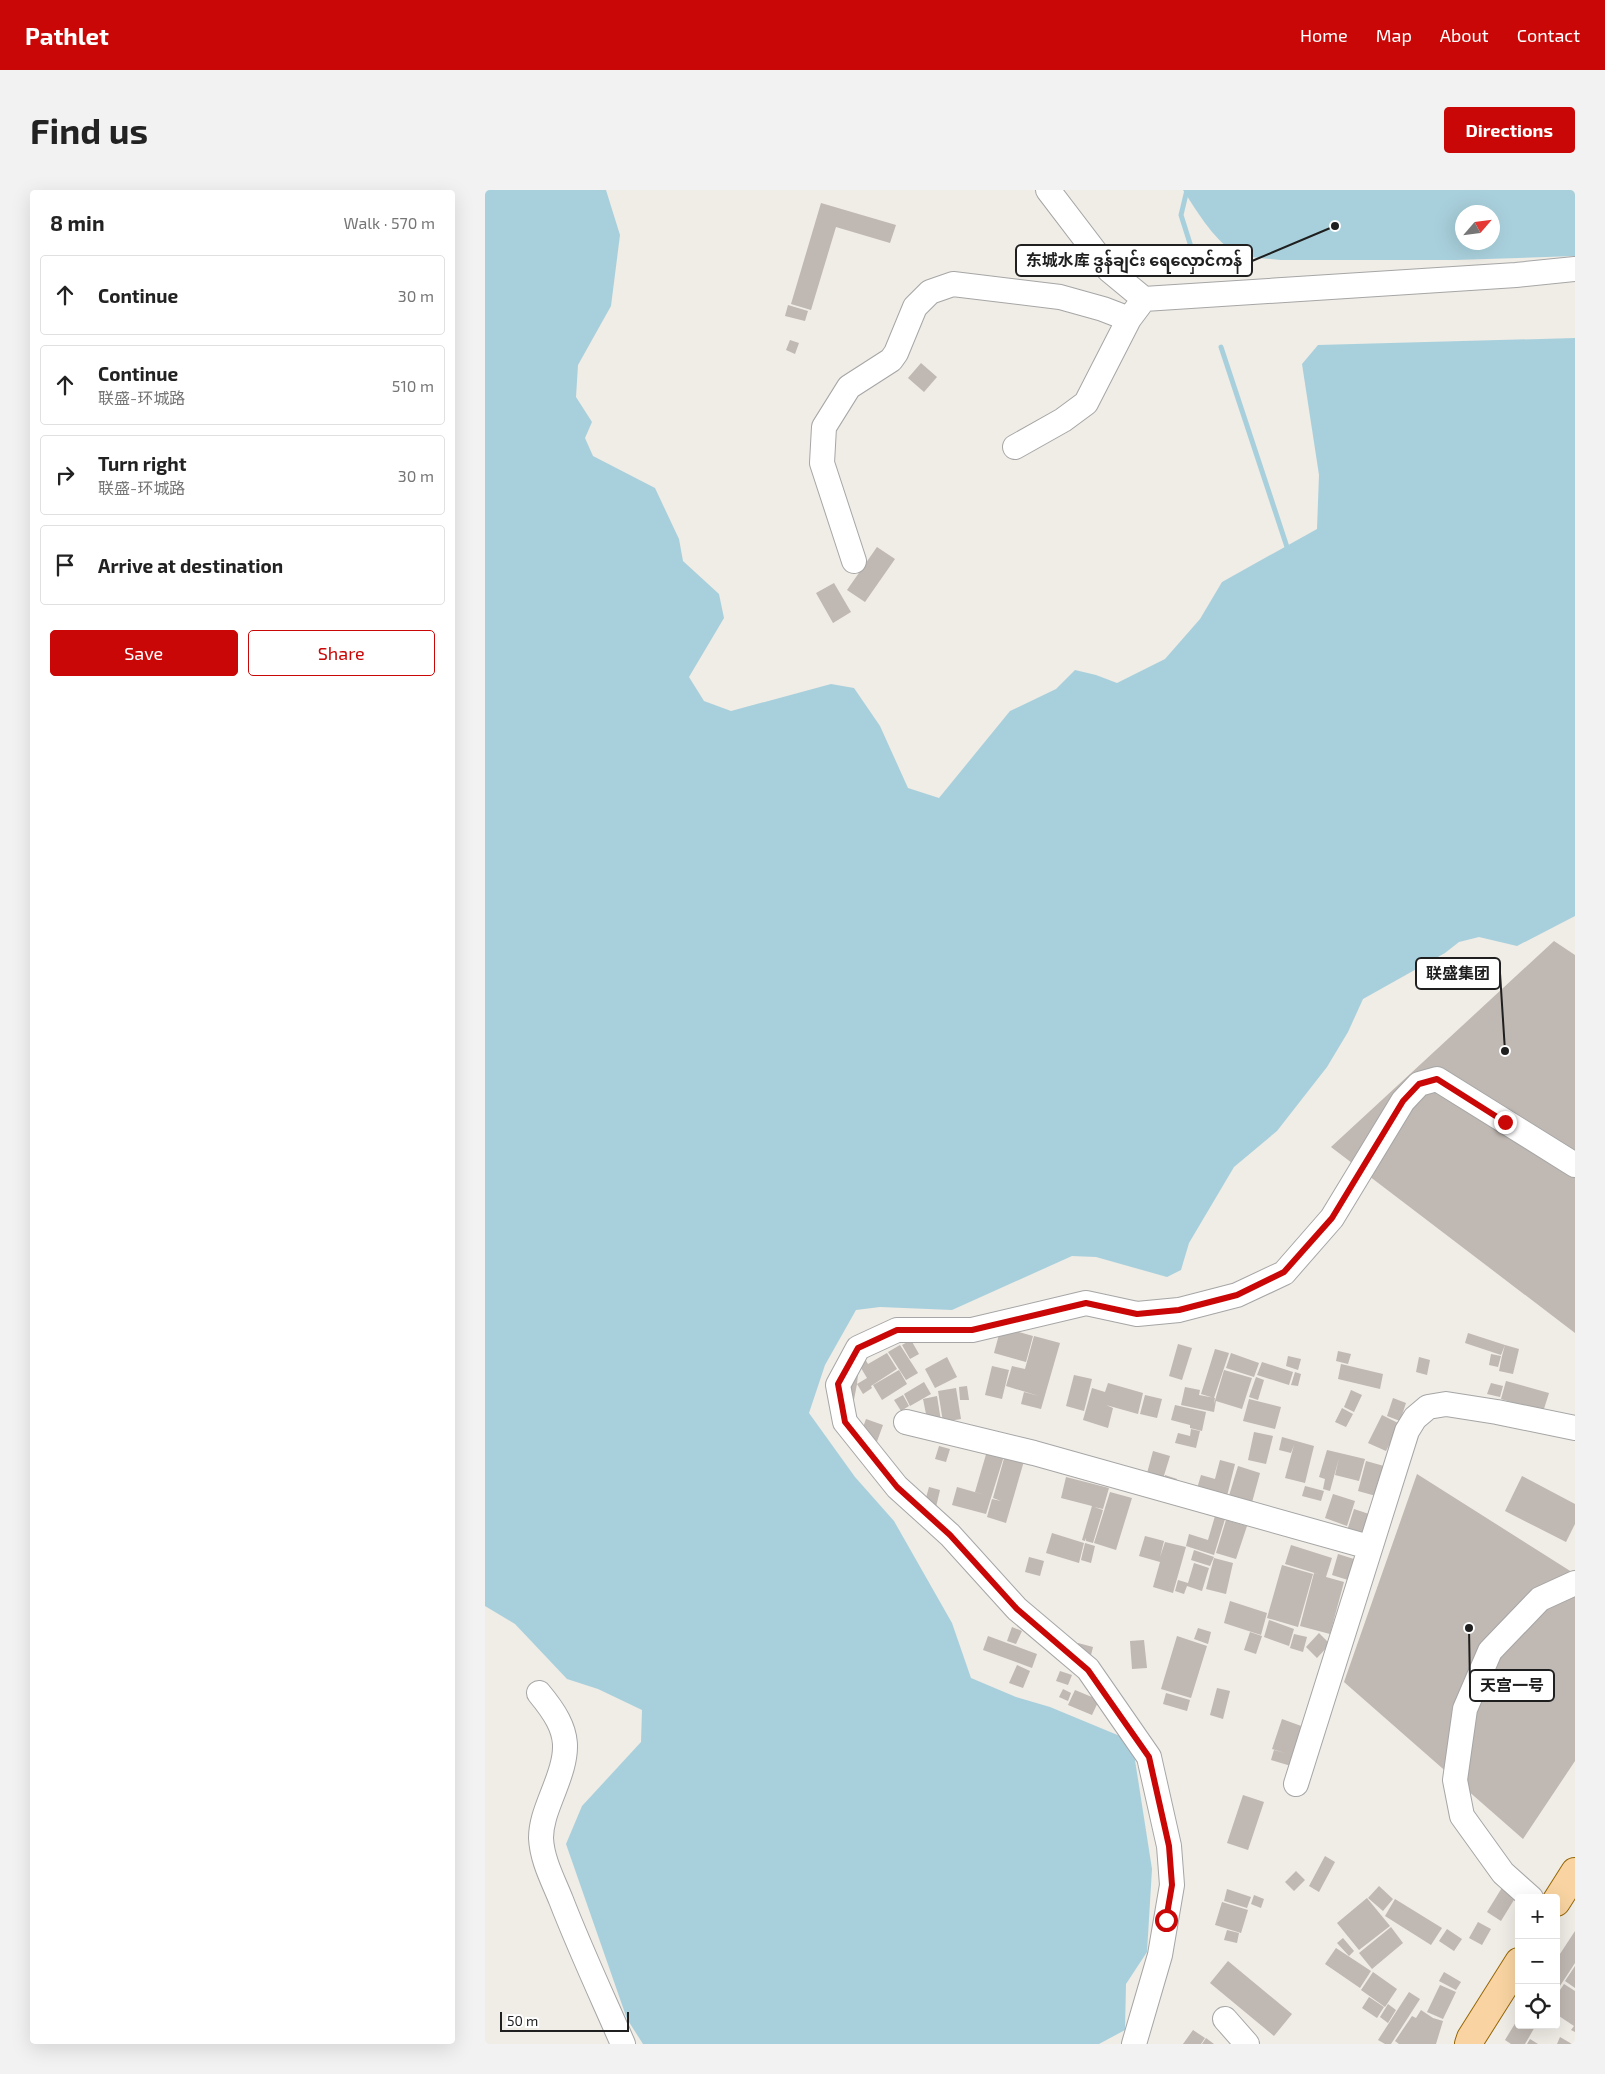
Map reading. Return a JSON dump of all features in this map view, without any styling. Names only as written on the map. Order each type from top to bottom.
[{"type":"main road","points":[[1560,1896],[1575,1872]]},
{"type":"main road","points":[[1469,2044],[1515,1968]]},
{"type":"street","points":[[1048,190],[1109,270],[1145,298],[1516,275],[1575,269]]},
{"type":"street","points":[[854,561],[822,463],[824,427],[849,387],[891,360],[915,308],[930,292],[953,284],[1060,297],[1103,309],[1129,319]]},
{"type":"street","points":[[1015,447],[1063,420],[1086,403],[1129,319],[1145,298]]},
{"type":"street","points":[[1134,2044],[1160,1955],[1172,1885],[1169,1846],[1149,1757],[1088,1670],[1017,1609],[950,1535],[897,1487],[845,1422],[838,1384],[858,1348],[897,1330],[972,1330],[1086,1303],[1137,1314],[1179,1310],[1237,1295],[1284,1272],[1332,1218],[1403,1101],[1419,1084],[1437,1079],[1575,1165]]},
{"type":"street","points":[[1296,1784],[1407,1431],[1415,1418],[1428,1407],[1446,1404],[1575,1428]]},
{"type":"street","points":[[906,1422],[1034,1453],[1369,1548]]},
{"type":"street","points":[[1527,1894],[1503,1873],[1463,1816],[1455,1780],[1463,1718],[1490,1650],[1539,1599],[1575,1583]]},
{"type":"street","points":[[539,1693],[556,1713],[565,1734],[564,1753],[559,1776],[543,1818],[541,1837],[543,1856],[566,1915],[623,2044]]},
{"type":"street","points":[[1225,2019],[1247,2044]]},
{"type":"water","points":[[485,190],[606,190],[620,235],[611,306],[578,365],[576,397],[592,422],[585,438],[593,456],[655,488],[679,539],[683,561],[719,594],[724,618],[689,677],[704,701],[731,711],[831,684],[854,688],[880,726],[908,788],[939,798],[1010,711],[1056,689],[1075,670],[1117,683],[1165,659],[1200,619],[1222,582],[1317,529],[1319,475],[1302,364],[1318,345],[1575,338],[1575,916],[1517,946],[1479,937],[1459,942],[1445,953],[1363,999],[1348,1032],[1327,1067],[1277,1131],[1234,1167],[1189,1243],[1181,1270],[1167,1277],[1096,1257],[1072,1256],[952,1310],[880,1307],[856,1310],[825,1365],[809,1413],[855,1477],[894,1521],[952,1623],[971,1678],[1016,1697],[1050,1707],[1132,1741],[1152,1869],[1147,1952],[1126,1984],[1125,2030],[1099,2044],[643,2044],[627,2019],[566,1844],[582,1806],[641,1742],[642,1710],[598,1689],[567,1679],[515,1624],[485,1606]]},
{"type":"water","points":[[1183,190],[1575,190],[1575,256],[1455,260],[1281,260],[1256,258],[1238,253],[1225,245],[1211,231]]},
{"type":"building","points":[[821,203],[896,225],[890,243],[836,227],[811,310],[791,304]]},
{"type":"building","points":[[788,305],[808,311],[805,321],[785,316]]},
{"type":"building","points":[[790,340],[799,343],[795,354],[786,350]]},
{"type":"building","points":[[921,363],[937,377],[924,392],[908,378]]},
{"type":"building","points":[[877,547],[895,559],[865,602],[847,590]]},
{"type":"building","points":[[834,583],[851,612],[833,623],[816,593]]},
{"type":"building","points":[[1554,941],[1575,955],[1575,1333],[1331,1147]]},
{"type":"building","points":[[1001,1327],[1033,1336],[1026,1362],[994,1353]]},
{"type":"building","points":[[1468,1333],[1505,1345],[1501,1355],[1465,1343]]},
{"type":"building","points":[[1034,1336],[1060,1343],[1041,1409],[1021,1404],[1024,1392],[1039,1396],[1006,1386],[1012,1366],[1025,1369]]},
{"type":"building","points":[[911,1340],[919,1354],[910,1359],[902,1345]]},
{"type":"building","points":[[1178,1344],[1192,1348],[1182,1380],[1169,1376]]},
{"type":"building","points":[[900,1345],[918,1373],[906,1380],[888,1352]]},
{"type":"building","points":[[1505,1345],[1519,1349],[1513,1374],[1499,1371]]},
{"type":"building","points":[[1215,1349],[1229,1353],[1214,1398],[1201,1394]]},
{"type":"building","points":[[1338,1351],[1351,1354],[1348,1364],[1336,1361]]},
{"type":"building","points":[[887,1353],[897,1369],[871,1386],[872,1388],[863,1394],[857,1384],[867,1378],[861,1368],[865,1359],[868,1364]]},
{"type":"building","points":[[1231,1353],[1259,1363],[1254,1377],[1226,1368]]},
{"type":"building","points":[[1491,1354],[1501,1356],[1498,1367],[1489,1365]]},
{"type":"building","points":[[1288,1356],[1301,1359],[1298,1370],[1286,1366]]},
{"type":"building","points":[[947,1357],[957,1377],[935,1388],[925,1369]]},
{"type":"building","points":[[1419,1357],[1430,1360],[1427,1375],[1416,1372]]},
{"type":"building","points":[[1262,1362],[1293,1372],[1289,1385],[1257,1375]]},
{"type":"building","points":[[1341,1364],[1383,1374],[1380,1389],[1338,1379]]},
{"type":"building","points":[[992,1366],[1009,1370],[1002,1399],[985,1395]]},
{"type":"building","points":[[899,1370],[907,1384],[882,1400],[873,1385]]},
{"type":"building","points":[[1224,1370],[1252,1378],[1242,1409],[1216,1401],[1214,1412],[1181,1405],[1185,1387],[1200,1390],[1199,1395],[1215,1398],[1214,1404]]},
{"type":"building","points":[[841,1371],[858,1374],[852,1410]]},
{"type":"building","points":[[1295,1372],[1301,1374],[1298,1386],[1291,1385]]},
{"type":"building","points":[[1074,1375],[1092,1379],[1084,1411],[1066,1406]]},
{"type":"building","points":[[1256,1377],[1264,1380],[1258,1400],[1249,1397]]},
{"type":"building","points":[[1506,1381],[1549,1393],[1543,1412],[1501,1399]]},
{"type":"building","points":[[924,1382],[931,1394],[910,1406],[904,1394]]},
{"type":"building","points":[[1108,1383],[1143,1393],[1138,1414],[1106,1405],[1113,1408],[1108,1428],[1083,1420],[1092,1388],[1105,1392]]},
{"type":"building","points":[[1491,1383],[1503,1386],[1500,1397],[1487,1394]]},
{"type":"building","points":[[967,1386],[969,1400],[960,1400],[959,1387]]},
{"type":"building","points":[[956,1388],[961,1419],[943,1422],[938,1391]]},
{"type":"building","points":[[1351,1390],[1362,1395],[1354,1412],[1344,1407]]},
{"type":"building","points":[[903,1395],[909,1406],[901,1411],[894,1400]]},
{"type":"building","points":[[1145,1395],[1162,1399],[1157,1418],[1140,1414]]},
{"type":"building","points":[[937,1396],[941,1421],[928,1424],[923,1399]]},
{"type":"building","points":[[1393,1398],[1406,1403],[1400,1421],[1387,1416]]},
{"type":"building","points":[[1249,1399],[1281,1407],[1275,1429],[1243,1421]]},
{"type":"building","points":[[1175,1405],[1206,1412],[1202,1431],[1190,1428],[1190,1425],[1171,1420]]},
{"type":"building","points":[[1342,1408],[1353,1414],[1346,1427],[1335,1422]]},
{"type":"building","points":[[1382,1415],[1400,1424],[1386,1451],[1368,1443]]},
{"type":"building","points":[[866,1419],[883,1425],[875,1447],[858,1441]]},
{"type":"building","points":[[1191,1429],[1200,1431],[1196,1448],[1175,1443],[1178,1433],[1190,1436]]},
{"type":"building","points":[[1254,1432],[1273,1436],[1266,1464],[1248,1460]]},
{"type":"building","points":[[1282,1437],[1314,1446],[1305,1483],[1285,1478],[1294,1445],[1291,1453],[1279,1450]]},
{"type":"building","points":[[939,1446],[950,1449],[946,1462],[935,1459]]},
{"type":"building","points":[[1327,1450],[1365,1459],[1359,1481],[1335,1475],[1339,1458],[1330,1491],[1323,1489],[1325,1479],[1319,1477]]},
{"type":"building","points":[[987,1451],[1004,1456],[986,1514],[952,1505],[957,1487],[985,1495],[975,1492]]},
{"type":"building","points":[[1153,1451],[1170,1456],[1162,1482],[1146,1477]]},
{"type":"building","points":[[1005,1455],[1024,1461],[1006,1523],[987,1517],[992,1499],[1001,1501],[993,1498]]},
{"type":"building","points":[[1220,1460],[1235,1464],[1226,1500],[1196,1492],[1201,1475],[1215,1479]]},
{"type":"building","points":[[1366,1461],[1384,1466],[1376,1496],[1358,1491]]},
{"type":"building","points":[[1238,1466],[1260,1473],[1251,1506],[1228,1499]]},
{"type":"building","points":[[1417,1474],[1575,1574],[1575,1761],[1523,1839],[1344,1682]]},
{"type":"building","points":[[1165,1475],[1177,1479],[1175,1486],[1163,1483]]},
{"type":"building","points":[[1522,1476],[1575,1504],[1575,1524],[1566,1542],[1505,1511]]},
{"type":"building","points":[[1066,1477],[1109,1488],[1103,1509],[1094,1507],[1103,1510],[1093,1543],[1086,1541],[1086,1538],[1085,1541],[1082,1540],[1092,1506],[1061,1498]]},
{"type":"building","points":[[1305,1486],[1324,1491],[1321,1501],[1302,1496]]},
{"type":"building","points":[[929,1487],[940,1490],[933,1520],[921,1516]]},
{"type":"building","points":[[1110,1492],[1132,1498],[1116,1550],[1094,1543]]},
{"type":"building","points":[[1333,1494],[1355,1501],[1347,1526],[1325,1518]]},
{"type":"building","points":[[1354,1509],[1369,1514],[1361,1539],[1346,1534]]},
{"type":"building","points":[[1215,1516],[1225,1519],[1214,1555],[1186,1546],[1189,1534],[1208,1540]]},
{"type":"building","points":[[1226,1520],[1247,1526],[1236,1559],[1216,1553]]},
{"type":"building","points":[[1052,1533],[1084,1543],[1079,1563],[1046,1553]]},
{"type":"building","points":[[1145,1536],[1164,1541],[1160,1557],[1165,1542],[1186,1547],[1173,1593],[1153,1587],[1160,1562],[1139,1556]]},
{"type":"building","points":[[1085,1543],[1095,1546],[1091,1563],[1081,1560]]},
{"type":"building","points":[[1291,1545],[1332,1558],[1326,1577],[1344,1582],[1330,1634],[1300,1626],[1314,1573],[1321,1575],[1285,1564]]},
{"type":"building","points":[[1194,1550],[1214,1557],[1210,1566],[1191,1560]]},
{"type":"building","points":[[1338,1554],[1354,1559],[1348,1580],[1332,1575]]},
{"type":"building","points":[[1029,1557],[1044,1561],[1040,1576],[1025,1572]]},
{"type":"building","points":[[1214,1558],[1233,1563],[1226,1594],[1206,1589]]},
{"type":"building","points":[[1194,1563],[1209,1568],[1202,1591],[1187,1586],[1184,1594],[1175,1591],[1178,1580],[1188,1583]]},
{"type":"building","points":[[1282,1565],[1313,1574],[1298,1627],[1267,1618]]},
{"type":"building","points":[[1230,1601],[1267,1613],[1261,1635],[1224,1623]]},
{"type":"building","points":[[1269,1620],[1294,1629],[1289,1646],[1264,1637]]},
{"type":"building","points":[[1012,1627],[1022,1631],[1016,1644],[1007,1641]]},
{"type":"building","points":[[1198,1628],[1211,1632],[1208,1644],[1194,1639]]},
{"type":"building","points":[[1250,1632],[1262,1636],[1256,1654],[1244,1650]]},
{"type":"building","points":[[1319,1633],[1330,1644],[1317,1658],[1306,1647]]},
{"type":"building","points":[[1294,1634],[1307,1637],[1303,1652],[1290,1648]]},
{"type":"building","points":[[988,1636],[1037,1654],[1032,1668],[983,1650]]},
{"type":"building","points":[[1177,1636],[1207,1646],[1191,1698],[1161,1689]]},
{"type":"building","points":[[1144,1640],[1147,1668],[1132,1669],[1130,1641]]},
{"type":"building","points":[[1078,1643],[1093,1647],[1090,1659],[1076,1655]]},
{"type":"building","points":[[1017,1665],[1030,1671],[1023,1688],[1009,1683]]},
{"type":"building","points":[[1060,1671],[1072,1675],[1068,1685],[1056,1681]]},
{"type":"building","points":[[1217,1688],[1230,1691],[1223,1719],[1210,1715]]},
{"type":"building","points":[[1063,1689],[1071,1693],[1068,1701],[1059,1697]]},
{"type":"building","points":[[1075,1690],[1099,1700],[1092,1715],[1068,1705]]},
{"type":"building","points":[[1166,1693],[1190,1700],[1187,1711],[1163,1704]]},
{"type":"building","points":[[1282,1719],[1304,1727],[1291,1766],[1271,1760],[1274,1750],[1285,1753],[1272,1749]]},
{"type":"building","points":[[1243,1795],[1264,1802],[1248,1850],[1227,1843]]},
{"type":"building","points":[[1325,1856],[1335,1862],[1319,1892],[1309,1886]]},
{"type":"building","points":[[1296,1871],[1305,1880],[1294,1891],[1285,1882]]},
{"type":"building","points":[[1379,1886],[1393,1899],[1383,1911],[1368,1898]]},
{"type":"building","points":[[1503,1886],[1515,1894],[1515,1898],[1501,1921],[1487,1912]]},
{"type":"building","points":[[1227,1889],[1251,1897],[1247,1908],[1224,1901]]},
{"type":"building","points":[[1254,1895],[1264,1899],[1261,1908],[1251,1904]]},
{"type":"building","points":[[1367,1898],[1390,1926],[1359,1950],[1337,1923]]},
{"type":"building","points":[[1395,1899],[1442,1928],[1431,1945],[1385,1916]]},
{"type":"building","points":[[1222,1902],[1248,1910],[1241,1933],[1215,1925]]},
{"type":"building","points":[[1478,1922],[1491,1929],[1482,1945],[1469,1938]]},
{"type":"building","points":[[1391,1927],[1403,1943],[1372,1969],[1359,1953]]},
{"type":"building","points":[[1447,1929],[1462,1939],[1454,1951],[1439,1941]]},
{"type":"building","points":[[1227,1930],[1239,1933],[1237,1943],[1224,1940]]},
{"type":"building","points":[[1575,1931],[1575,1963],[1560,1986],[1560,1984],[1560,1954]]},
{"type":"building","points":[[1343,1938],[1354,1951],[1349,1956],[1337,1943]]},
{"type":"building","points":[[1336,1948],[1371,1971],[1360,1988],[1325,1964]]},
{"type":"building","points":[[1228,1961],[1292,2014],[1274,2036],[1210,1983]]},
{"type":"building","points":[[1575,1966],[1575,1988],[1565,1981]]},
{"type":"building","points":[[1373,1972],[1397,1989],[1385,2007],[1361,1990]]},
{"type":"building","points":[[1444,1972],[1461,1982],[1456,1990],[1439,1981]]},
{"type":"building","points":[[1564,1984],[1575,1991],[1575,2032],[1571,2030],[1574,2026],[1560,2017],[1560,1990]]},
{"type":"building","points":[[1440,1985],[1456,1992],[1443,2019],[1427,2012]]},
{"type":"building","points":[[1409,1992],[1420,1999],[1391,2044],[1385,2044],[1378,2040]]},
{"type":"building","points":[[1369,1997],[1384,2007],[1377,2018],[1362,2008]]},
{"type":"building","points":[[1388,2004],[1396,2010],[1388,2023],[1380,2017]]},
{"type":"building","points":[[1421,2010],[1433,2018],[1443,2021],[1436,2044],[1399,2044],[1395,2041],[1412,2016],[1416,2018]]},
{"type":"building","points":[[1515,2024],[1515,2029],[1534,2029],[1525,2044],[1511,2044],[1505,2040]]},
{"type":"building","points":[[1193,2030],[1205,2038],[1201,2044],[1183,2044]]},
{"type":"building","points":[[1560,2037],[1572,2044],[1557,2044]]},
{"type":"building","points":[[1206,2038],[1214,2044],[1202,2044]]},
{"type":"building","points":[[1530,2039],[1538,2044],[1527,2044]]},
{"type":"waterway","points":[[1187,190],[1181,215],[1199,272]]},
{"type":"waterway","points":[[1221,347],[1288,550]]},
{"type":"place","name":"东城水库 ဒွန်ချင်း ရေလှောင်ကန်","points":[[1335,226]]},
{"type":"place","name":"联盛集团","points":[[1505,1051]]},
{"type":"place","name":"天宫一号","points":[[1469,1628]]},
{"type":"route","points":[[1166,1920],[1172,1885],[1169,1846],[1149,1757],[1088,1670],[1017,1609],[950,1535],[897,1487],[845,1422],[838,1384],[858,1348],[897,1330],[972,1330],[1086,1303],[1137,1314],[1179,1310],[1237,1295],[1284,1272],[1332,1218],[1403,1101],[1419,1084],[1437,1079],[1505,1122]]}]
